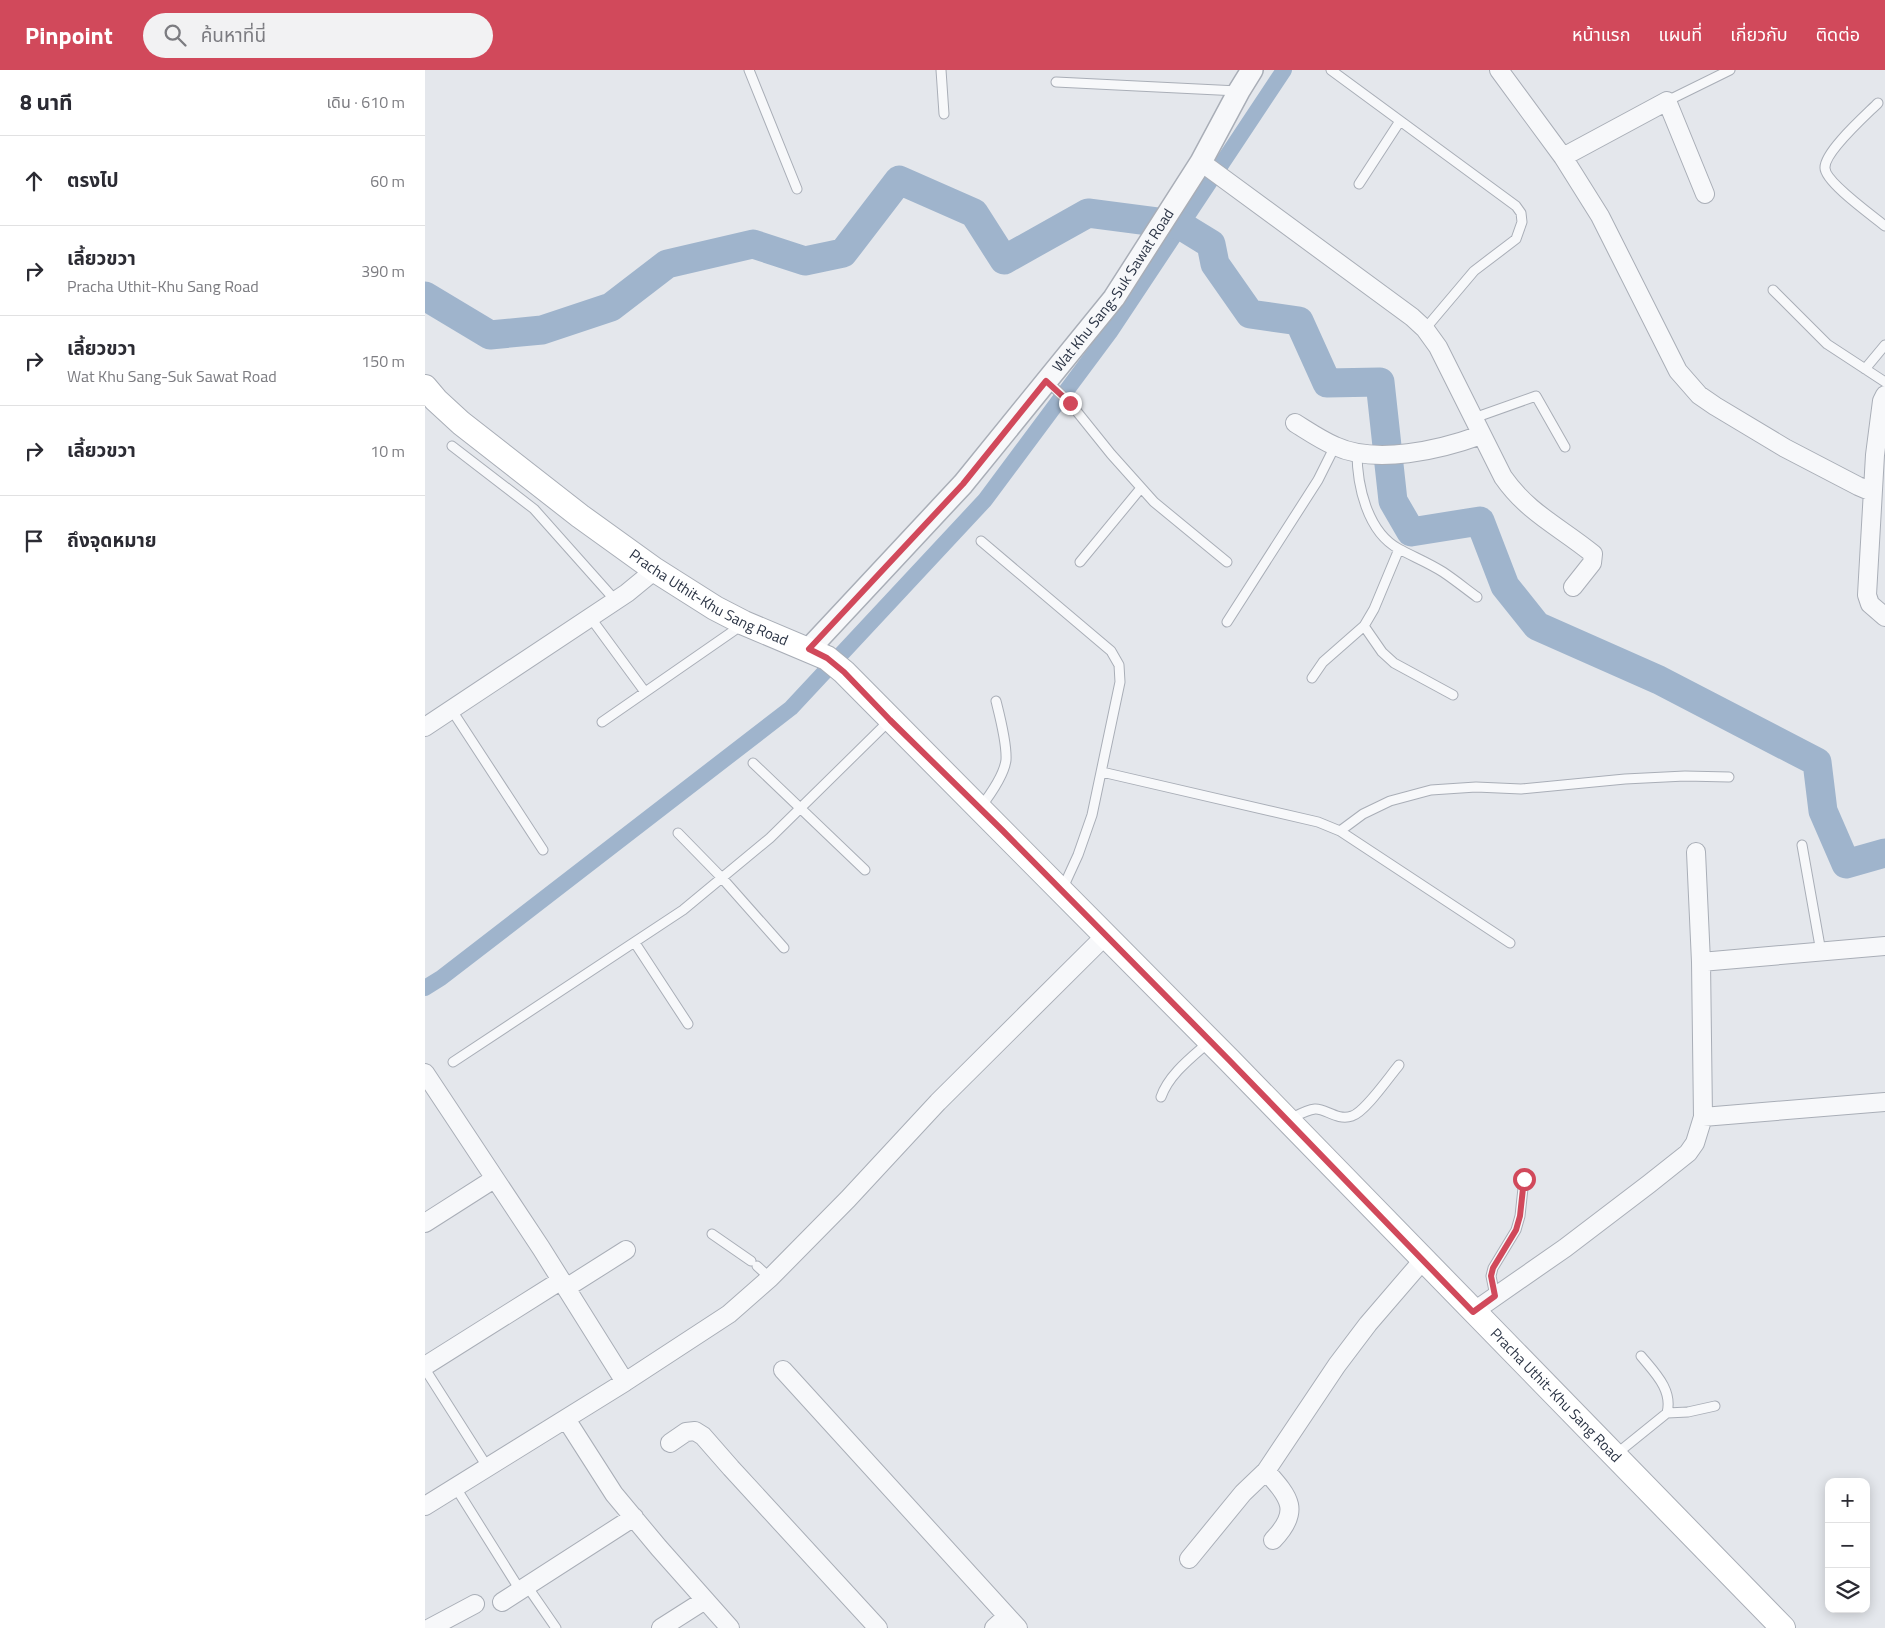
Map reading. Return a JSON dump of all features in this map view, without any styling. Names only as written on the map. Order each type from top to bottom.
[{"type":"main road","name":"Pracha Uthit-Khu Sang Road","points":[[425,387],[461,423],[580,516],[655,570],[715,608],[827,660],[980,808],[1211,1041],[1783,1628]]},
{"type":"street","name":"Wat Khu Sang-Suk Sawat Road","points":[[827,660],[963,484],[1051,386],[1114,298],[1153,238],[1201,162],[1252,70]]},
{"type":"street","points":[[1499,70],[1563,157],[1600,216],[1678,371],[1688,384],[1715,406],[1785,448],[1872,492]]},
{"type":"street","points":[[1563,157],[1667,101],[1705,194]]},
{"type":"street","points":[[1201,162],[1412,317],[1425,329],[1438,347],[1474,418],[1481,436],[1503,477],[1516,495],[1542,518],[1576,540],[1593,554],[1592,563],[1573,587]]},
{"type":"street","points":[[1885,395],[1882,401],[1875,455],[1867,595],[1870,604],[1885,617]]},
{"type":"street","points":[[1295,423],[1335,446],[1378,455],[1428,452],[1481,436]]},
{"type":"street","points":[[425,727],[615,600],[655,570]]},
{"type":"street","points":[[1473,1312],[1565,1248],[1688,1153],[1695,1143],[1703,1117],[1701,962],[1696,852]]},
{"type":"street","points":[[425,1506],[625,1382],[729,1314],[770,1278],[848,1199],[937,1102],[1105,935]]},
{"type":"street","points":[[1701,962],[1885,946]]},
{"type":"street","points":[[426,1077],[495,1178],[625,1382]]},
{"type":"street","points":[[1703,1117],[1885,1102]]},
{"type":"street","points":[[425,1223],[495,1178]]},
{"type":"street","points":[[425,1368],[563,1284],[626,1250]]},
{"type":"street","points":[[1189,1559],[1243,1493],[1267,1471],[1342,1358],[1368,1324],[1423,1260]]},
{"type":"street","points":[[783,1370],[1013,1622],[994,1628]]},
{"type":"street","points":[[566,1419],[614,1494],[730,1628]]},
{"type":"street","points":[[670,1443],[686,1432],[695,1431],[703,1436],[878,1628]]},
{"type":"street","points":[[1267,1471],[1283,1489],[1289,1505],[1290,1517],[1283,1530],[1273,1540]]},
{"type":"street","points":[[502,1602],[633,1517]]},
{"type":"street","points":[[661,1628],[705,1600]]},
{"type":"street","points":[[430,1628],[475,1604]]},
{"type":"lane","points":[[749,70],[797,189]]},
{"type":"lane","points":[[941,70],[944,114]]},
{"type":"lane","points":[[1331,70],[1516,206],[1521,213],[1522,222],[1516,239],[1474,271],[1425,329]]},
{"type":"lane","points":[[1667,101],[1730,70]]},
{"type":"lane","points":[[1056,82],[1239,91]]},
{"type":"lane","points":[[1878,103],[1835,147],[1826,160],[1824,167],[1826,175],[1842,191],[1885,226]]},
{"type":"lane","points":[[1359,184],[1400,121]]},
{"type":"lane","points":[[1773,290],[1827,344],[1885,382]]},
{"type":"lane","points":[[1865,369],[1885,345]]},
{"type":"lane","points":[[1051,386],[1070,403],[1111,454],[1154,502],[1227,562]]},
{"type":"lane","points":[[1474,418],[1536,396],[1565,447]]},
{"type":"lane","points":[[452,446],[534,509],[615,600]]},
{"type":"lane","points":[[1227,622],[1318,480],[1335,446]]},
{"type":"lane","points":[[1357,452],[1357,470],[1368,509],[1378,530],[1388,542],[1420,558],[1477,597]]},
{"type":"lane","points":[[1080,562],[1141,488]]},
{"type":"lane","points":[[981,541],[1111,651],[1119,665],[1120,682],[1102,772],[1091,815],[1081,847],[1061,890]]},
{"type":"lane","points":[[1312,678],[1323,662],[1364,626],[1374,609],[1399,549]]},
{"type":"lane","points":[[590,617],[645,692]]},
{"type":"lane","points":[[602,722],[744,623]]},
{"type":"lane","points":[[1364,626],[1382,652],[1394,663],[1453,695]]},
{"type":"lane","points":[[980,808],[995,788],[1006,760],[997,701]]},
{"type":"lane","points":[[451,710],[543,850]]},
{"type":"lane","points":[[453,1062],[683,910],[770,838],[890,720]]},
{"type":"lane","points":[[753,763],[865,870]]},
{"type":"lane","points":[[1102,772],[1318,822],[1340,831],[1510,943]]},
{"type":"lane","points":[[1340,831],[1363,814],[1390,801],[1431,790],[1476,787],[1506,790],[1625,779],[1685,776],[1729,777]]},
{"type":"lane","points":[[678,833],[722,878],[784,948]]},
{"type":"lane","points":[[1802,845],[1821,952]]},
{"type":"lane","points":[[635,943],[688,1024]]},
{"type":"lane","points":[[1161,1097],[1165,1087],[1184,1065],[1211,1041]]},
{"type":"lane","points":[[1288,1121],[1305,1111],[1317,1109],[1342,1117],[1352,1116],[1361,1112],[1399,1065]]},
{"type":"lane","points":[[1495,1296],[1491,1276],[1493,1268],[1516,1230],[1520,1216],[1524,1179]]},
{"type":"lane","points":[[712,1234],[770,1278]]},
{"type":"lane","points":[[1641,1356],[1664,1385],[1669,1405],[1667,1413]]},
{"type":"lane","points":[[425,1368],[488,1468]]},
{"type":"lane","points":[[1614,1456],[1667,1413],[1688,1412],[1715,1406]]},
{"type":"lane","points":[[456,1488],[523,1588],[556,1628]]},
{"type":"waterway","points":[[425,988],[441,978],[791,708],[985,500],[1110,332],[1284,70]]},
{"type":"waterway","points":[[425,296],[490,335],[542,330],[611,307],[667,264],[753,244],[805,261],[843,253],[899,180],[974,213],[1004,260],[1088,213],[1180,225],[1211,244],[1215,264],[1250,314],[1299,321],[1327,383],[1380,382],[1393,501],[1411,532],[1480,521],[1505,586],[1537,626],[1659,680],[1817,762],[1823,811],[1846,864],[1885,853]]},
{"type":"route","points":[[1070,403],[1046,381],[963,484],[809,649],[827,658],[844,672],[1229,1060],[1473,1312],[1495,1296],[1491,1276],[1493,1268],[1516,1230],[1520,1216],[1524,1179]]}]
